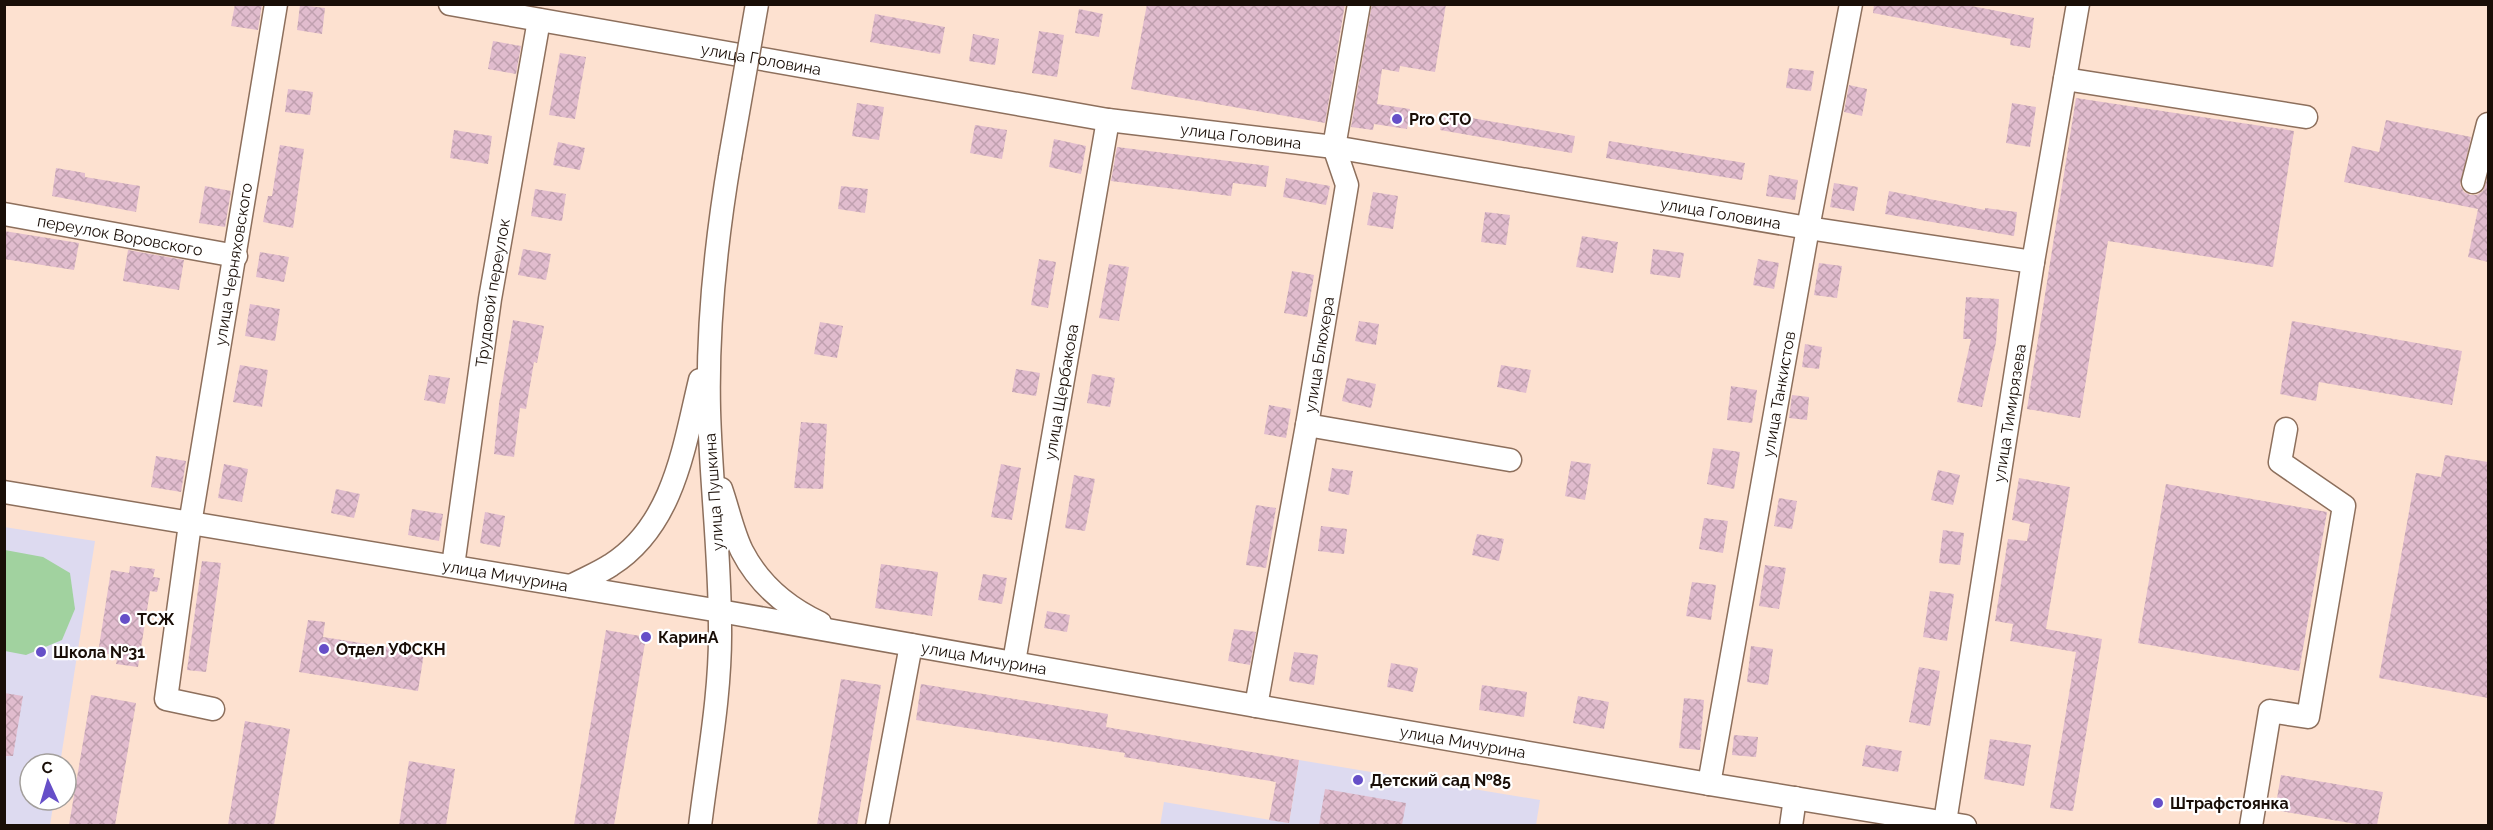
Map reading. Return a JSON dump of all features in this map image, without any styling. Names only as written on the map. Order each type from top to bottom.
[{"type":"street","name":"улица Черняховского","points":[[213,709],[166,699],[190,524],[276,4]]},
{"type":"street","name":"улица Головина","points":[[450,4],[1108,120],[1334,147],[1808,228],[2033,262]]},
{"type":"street","name":"улица Пушкина","points":[[700,825],[716,698],[720,610],[711,456],[709,347],[717,248],[757,4]]},
{"type":"street","name":"улица Блюхера","points":[[1256,706],[1307,425],[1347,185],[1334,147],[1359,4]]},
{"type":"street","name":"улица Танкистов","points":[[1709,784],[1808,228],[1851,4]]},
{"type":"street","name":"улица Тимирязева","points":[[1955,824],[2033,262],[2078,4]]},
{"type":"street","name":"Трудовой переулок","points":[[453,566],[490,299],[539,20]]},
{"type":"street","points":[[2065,79],[2306,117]]},
{"type":"street","name":"улица Щербакова","points":[[1014,662],[1108,120]]},
{"type":"street","points":[[2473,182],[2488,124]]},
{"type":"street","name":"переулок Воровского","points":[[4,214],[236,256]]},
{"type":"street","points":[[571,586],[612,565],[638,543],[664,508],[679,467],[709,347]]},
{"type":"street","points":[[1307,425],[1510,460]]},
{"type":"street","points":[[2251,825],[2270,711],[2308,717],[2344,506],[2280,462],[2286,429]]},
{"type":"street","points":[[711,456],[742,551],[764,584],[786,604],[843,634]]},
{"type":"street","name":"улица Мичурина","points":[[4,492],[720,610],[843,634],[1256,706],[1955,824]]},
{"type":"street","points":[[877,825],[911,645]]},
{"type":"street","points":[[1791,825],[1795,798]]},
{"type":"shaded area","name":"Школа №31","points":[[4,527],[95,541],[62,752],[18,752],[18,812],[52,812],[50,825],[5,825]]},
{"type":"shaded area","name":"Детский сад №85","points":[[1299,760],[1540,800],[1536,825],[1160,826],[1164,802],[1289,823]]},
{"type":"green space","points":[[5,550],[43,557],[70,573],[75,609],[62,640],[26,655],[5,651]]},
{"type":"building","points":[[235,4],[262,4],[258,30],[231,26]]},
{"type":"building","points":[[1147,4],[1345,4],[1325,123],[1131,89]]},
{"type":"building","points":[[1372,4],[1446,4],[1435,72],[1400,66],[1399,72],[1382,69],[1377,104],[1410,109],[1407,129],[1374,124],[1373,130],[1351,127]]},
{"type":"building","points":[[1874,4],[1961,4],[2034,18],[2030,48],[2010,45],[2011,39],[1873,13]]},
{"type":"building","points":[[300,5],[325,8],[322,34],[297,30]]},
{"type":"building","points":[[1079,9],[1103,14],[1099,37],[1075,33]]},
{"type":"building","points":[[875,14],[945,27],[940,54],[870,42]]},
{"type":"building","points":[[1039,31],[1064,35],[1057,77],[1032,73]]},
{"type":"building","points":[[973,34],[999,39],[995,65],[969,61]]},
{"type":"building","points":[[493,41],[521,46],[516,74],[488,69]]},
{"type":"building","points":[[560,53],[586,57],[575,119],[549,115]]},
{"type":"building","points":[[1789,68],[1814,71],[1811,91],[1786,88]]},
{"type":"building","points":[[1849,85],[1867,89],[1862,116],[1844,112]]},
{"type":"building","points":[[288,89],[313,92],[310,115],[285,112]]},
{"type":"building","points":[[2076,98],[2294,131],[2273,267],[2108,241],[2080,418],[2027,409]]},
{"type":"building","points":[[857,103],[884,107],[879,140],[852,136]]},
{"type":"building","points":[[2012,103],[2036,107],[2030,147],[2006,143]]},
{"type":"building","points":[[1443,113],[1575,136],[1572,153],[1440,130]]},
{"type":"building","points":[[2386,120],[2471,137],[2460,185],[2464,192],[2477,195],[2483,191],[2488,176],[2488,262],[2468,257],[2478,209],[2344,182],[2352,146],[2379,152]]},
{"type":"building","points":[[975,125],[1007,130],[1002,159],[970,153]]},
{"type":"building","points":[[454,130],[492,136],[488,164],[450,158]]},
{"type":"building","points":[[1054,139],[1086,146],[1081,174],[1049,167]]},
{"type":"building","points":[[1609,141],[1745,163],[1742,180],[1606,158]]},
{"type":"building","points":[[558,142],[585,148],[580,170],[553,165]]},
{"type":"building","points":[[280,145],[304,149],[293,228],[263,222],[268,196],[272,196]]},
{"type":"building","points":[[1117,147],[1269,166],[1266,187],[1233,183],[1231,196],[1111,181]]},
{"type":"building","points":[[56,168],[85,173],[85,177],[140,186],[136,212],[52,196]]},
{"type":"building","points":[[1769,175],[1798,180],[1795,200],[1766,196]]},
{"type":"building","points":[[1286,178],[1330,186],[1326,205],[1283,197]]},
{"type":"building","points":[[1834,183],[1858,187],[1854,211],[1830,207]]},
{"type":"building","points":[[205,186],[231,191],[225,227],[199,223]]},
{"type":"building","points":[[841,186],[868,189],[865,213],[838,209]]},
{"type":"building","points":[[535,189],[566,194],[562,221],[531,216]]},
{"type":"building","points":[[1889,191],[1985,210],[1985,208],[2017,212],[2014,236],[1885,214]]},
{"type":"building","points":[[1373,192],[1398,196],[1393,229],[1367,225]]},
{"type":"building","points":[[1485,212],[1510,215],[1506,245],[1481,242]]},
{"type":"building","points":[[4,231],[79,243],[74,270],[4,259]]},
{"type":"building","points":[[1582,236],[1618,242],[1613,273],[1576,267]]},
{"type":"building","points":[[523,249],[551,254],[546,280],[518,275]]},
{"type":"building","points":[[1653,249],[1684,253],[1680,278],[1650,274]]},
{"type":"building","points":[[128,250],[184,260],[179,290],[123,281]]},
{"type":"building","points":[[260,252],[289,257],[284,282],[256,277]]},
{"type":"building","points":[[1039,259],[1056,262],[1048,308],[1031,305]]},
{"type":"building","points":[[1758,259],[1779,263],[1774,289],[1753,285]]},
{"type":"building","points":[[1819,263],[1842,266],[1837,298],[1814,295]]},
{"type":"building","points":[[1109,264],[1129,267],[1119,321],[1099,318]]},
{"type":"building","points":[[1292,271],[1314,275],[1307,317],[1284,313]]},
{"type":"building","points":[[1966,297],[1999,299],[1996,342],[1982,407],[1957,402],[1971,339],[1963,339]]},
{"type":"building","points":[[250,304],[280,309],[275,341],[245,336]]},
{"type":"building","points":[[513,320],[544,326],[537,363],[534,362],[526,409],[520,408],[514,457],[494,454],[499,404]]},
{"type":"building","points":[[1359,321],[1379,324],[1376,345],[1355,341]]},
{"type":"building","points":[[2292,321],[2462,351],[2452,405],[2319,382],[2316,401],[2280,394]]},
{"type":"building","points":[[820,322],[843,326],[837,358],[814,354]]},
{"type":"building","points":[[1805,344],[1822,347],[1819,369],[1802,367]]},
{"type":"building","points":[[240,365],[268,370],[262,407],[233,402]]},
{"type":"building","points":[[1501,365],[1531,370],[1526,393],[1497,387]]},
{"type":"building","points":[[1016,369],[1040,373],[1036,396],[1012,392]]},
{"type":"building","points":[[1092,374],[1115,378],[1110,407],[1087,403]]},
{"type":"building","points":[[429,375],[450,378],[445,404],[424,400]]},
{"type":"building","points":[[1347,378],[1376,384],[1371,408],[1342,401]]},
{"type":"building","points":[[1731,386],[1757,390],[1752,423],[1727,420]]},
{"type":"building","points":[[1792,395],[1809,397],[1807,420],[1789,418]]},
{"type":"building","points":[[1269,405],[1291,409],[1286,438],[1264,434]]},
{"type":"building","points":[[801,422],[827,424],[823,489],[794,488]]},
{"type":"building","points":[[1713,448],[1740,452],[1734,489],[1707,484]]},
{"type":"building","points":[[2445,455],[2488,462],[2488,698],[2379,678],[2416,473],[2441,477]]},
{"type":"building","points":[[156,456],[186,461],[181,492],[151,487]]},
{"type":"building","points":[[1571,461],[1591,464],[1585,500],[1565,496]]},
{"type":"building","points":[[224,464],[248,469],[242,502],[218,498]]},
{"type":"building","points":[[1001,464],[1021,468],[1012,520],[991,517]]},
{"type":"building","points":[[1332,468],[1353,471],[1349,495],[1328,491]]},
{"type":"building","points":[[1938,470],[1960,475],[1953,505],[1931,500]]},
{"type":"building","points":[[1074,475],[1095,479],[1085,531],[1065,528]]},
{"type":"building","points":[[2019,478],[2070,487],[2046,629],[2102,639],[2073,811],[2050,808],[2076,652],[2010,641],[2013,624],[1995,621],[2008,539],[2027,541],[2030,524],[2012,520]]},
{"type":"building","points":[[2166,484],[2327,512],[2299,671],[2138,643]]},
{"type":"building","points":[[336,489],[360,494],[354,518],[331,513]]},
{"type":"building","points":[[1779,498],[1797,501],[1792,529],[1774,526]]},
{"type":"building","points":[[1256,505],[1276,508],[1266,568],[1246,565]]},
{"type":"building","points":[[412,509],[443,514],[439,541],[408,535]]},
{"type":"building","points":[[485,512],[505,516],[500,547],[480,543]]},
{"type":"building","points":[[1704,518],[1728,521],[1723,553],[1699,549]]},
{"type":"building","points":[[1321,526],[1347,529],[1344,554],[1318,551]]},
{"type":"building","points":[[1943,530],[1964,533],[1960,565],[1939,563]]},
{"type":"building","points":[[1477,534],[1504,539],[1499,561],[1472,555]]},
{"type":"building","points":[[202,561],[221,563],[206,672],[187,670]]},
{"type":"building","points":[[881,564],[938,572],[932,616],[875,608]]},
{"type":"building","points":[[1765,565],[1786,568],[1779,609],[1759,606]]},
{"type":"building","name":"ТСЖ","points":[[130,566],[155,569],[153,577],[160,578],[157,592],[150,591],[138,667],[116,664],[118,655],[98,653],[111,570],[129,573]]},
{"type":"building","points":[[983,574],[1007,578],[1002,604],[978,600]]},
{"type":"building","points":[[1692,582],[1716,585],[1711,620],[1686,616]]},
{"type":"building","points":[[1930,591],[1954,594],[1947,641],[1923,637]]},
{"type":"building","points":[[1047,611],[1070,615],[1067,632],[1044,628]]},
{"type":"building","points":[[308,620],[325,622],[323,637],[424,653],[418,691],[299,672]]},
{"type":"building","points":[[1234,629],[1256,632],[1250,665],[1228,661]]},
{"type":"building","points":[[606,630],[646,637],[614,825],[574,825]]},
{"type":"building","points":[[1751,646],[1773,649],[1768,685],[1747,682]]},
{"type":"building","points":[[1294,652],[1318,655],[1314,685],[1289,681]]},
{"type":"building","points":[[1391,663],[1418,668],[1413,692],[1387,687]]},
{"type":"building","points":[[1919,667],[1940,671],[1930,726],[1909,722]]},
{"type":"building","points":[[841,679],[881,685],[857,825],[817,825]]},
{"type":"building","points":[[921,684],[1108,714],[1106,727],[1299,760],[1289,823],[1269,820],[1276,782],[1124,757],[1125,753],[916,720]]},
{"type":"building","points":[[1482,685],[1527,692],[1524,717],[1479,710]]},
{"type":"building","points":[[4,693],[23,696],[13,756],[4,756]]},
{"type":"building","points":[[91,695],[136,703],[115,825],[69,825],[71,812],[78,812],[78,772]]},
{"type":"building","points":[[1578,696],[1609,702],[1604,729],[1573,723]]},
{"type":"building","points":[[1684,698],[1704,700],[1700,750],[1679,748]]},
{"type":"building","points":[[245,721],[290,729],[274,825],[228,825]]},
{"type":"building","points":[[1734,735],[1758,737],[1756,757],[1732,755]]},
{"type":"building","points":[[1990,739],[2031,745],[2024,786],[1984,779]]},
{"type":"building","points":[[1866,745],[1902,751],[1898,772],[1862,766]]},
{"type":"building","points":[[409,761],[455,769],[446,825],[399,825]]},
{"type":"building","points":[[2281,775],[2383,792],[2377,825],[2362,825],[2275,810]]},
{"type":"building","points":[[1325,789],[1406,803],[1402,825],[1319,825]]},
{"type":"place","name":"Pro СТО","points":[[1397,119]]},
{"type":"place","name":"ТСЖ","points":[[125,619]]},
{"type":"place","name":"КаринА","points":[[646,637]]},
{"type":"place","name":"Отдел УФСКН","points":[[324,649]]},
{"type":"place","name":"Школа №31","points":[[41,652]]},
{"type":"place","name":"Детский сад №85","points":[[1358,780]]},
{"type":"place","name":"Штрафстоянка","points":[[2158,803]]}]
